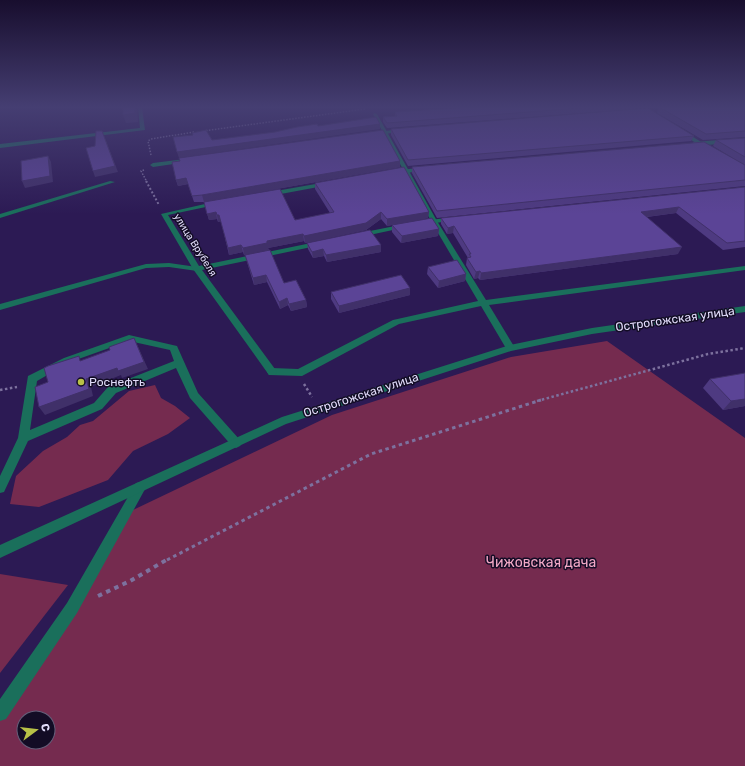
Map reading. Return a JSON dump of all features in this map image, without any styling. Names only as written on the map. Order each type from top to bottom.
[{"type":"street","points":[[0,146],[26,143]]},
{"type":"street","points":[[391,143],[434,221],[510,348]]},
{"type":"street","points":[[685,145],[715,143]]},
{"type":"street","points":[[701,144],[713,151]]},
{"type":"street","points":[[153,165],[195,160]]},
{"type":"street","points":[[383,174],[406,170],[437,168]]},
{"type":"street","points":[[0,216],[112,182]]},
{"type":"street","points":[[262,196],[337,182]]},
{"type":"street","name":"улица Врубеля","points":[[225,202],[164,214],[197,269],[272,372],[299,373]]},
{"type":"street","points":[[350,237],[434,221],[465,218]]},
{"type":"street","points":[[0,307],[146,266],[170,265],[197,269],[327,242]]},
{"type":"street","points":[[299,373],[396,322],[483,303],[745,268]]},
{"type":"street","name":"Острогожская улица","points":[[0,552],[282,421],[317,408],[510,348],[592,331],[745,309]]},
{"type":"street","points":[[0,488],[24,438],[32,379],[67,360],[129,338],[174,348],[179,363],[194,395],[236,443]]},
{"type":"street","points":[[24,438],[98,406],[112,390],[179,363]]},
{"type":"street","points":[[0,713],[72,608],[140,487]]},
{"type":"path","points":[[148,143],[153,165],[142,172],[164,214]]},
{"type":"path","points":[[72,608],[130,581],[197,543],[371,454],[525,404],[708,354],[745,348]]},
{"type":"path","points":[[299,373],[317,408]]},
{"type":"green space","name":"Чижовская дача","points":[[607,341],[745,438],[745,766],[0,766],[0,720],[133,510],[332,415],[511,357]]},
{"type":"green space","points":[[155,385],[161,398],[175,406],[190,418],[168,434],[133,451],[108,480],[39,507],[10,504],[16,476],[43,451],[67,437],[80,425],[93,421],[129,391]]},
{"type":"green space","points":[[0,574],[68,585],[0,673]]},
{"type":"building","points":[[95,143],[106,143],[115,166],[93,171],[86,148],[95,146]]},
{"type":"building","points":[[175,143],[244,143],[177,152]]},
{"type":"building","points":[[290,143],[390,143],[400,161],[192,196],[186,178],[176,180],[172,162],[180,161],[179,158]]},
{"type":"building","points":[[399,143],[614,143],[408,160]]},
{"type":"building","points":[[705,143],[745,165],[745,180],[437,211],[412,167]]},
{"type":"building","points":[[721,143],[745,143],[745,157]]},
{"type":"building","points":[[48,156],[50,176],[22,181],[21,161]]},
{"type":"building","points":[[404,167],[429,212],[387,219],[381,212],[366,223],[304,236],[303,234],[267,241],[267,243],[243,248],[241,245],[228,248],[219,215],[217,215],[216,212],[207,214],[204,202],[280,189],[295,220],[334,212],[315,183]]},
{"type":"building","points":[[745,187],[745,241],[727,243],[679,207],[641,212],[682,247],[481,273],[480,271],[476,272],[467,258],[471,257],[469,254],[471,254],[454,226],[448,228],[441,218]]},
{"type":"building","points":[[432,218],[439,229],[402,236],[392,225]]},
{"type":"building","points":[[370,230],[381,245],[326,255],[323,249],[312,252],[307,243]]},
{"type":"building","points":[[270,250],[284,283],[296,280],[306,300],[289,304],[287,298],[279,302],[266,275],[253,278],[245,255]]},
{"type":"building","points":[[457,260],[466,274],[439,281],[428,267]]},
{"type":"building","points":[[401,275],[410,288],[339,306],[331,292]]},
{"type":"building","points":[[134,338],[144,362],[118,371],[117,368],[86,379],[89,389],[39,407],[35,387],[48,382],[44,368],[79,356],[80,361],[110,350],[109,347]]},
{"type":"building","points":[[745,373],[745,399],[731,401],[710,379]]},
{"type":"place","name":"Роснефть","points":[[81,382]]}]
